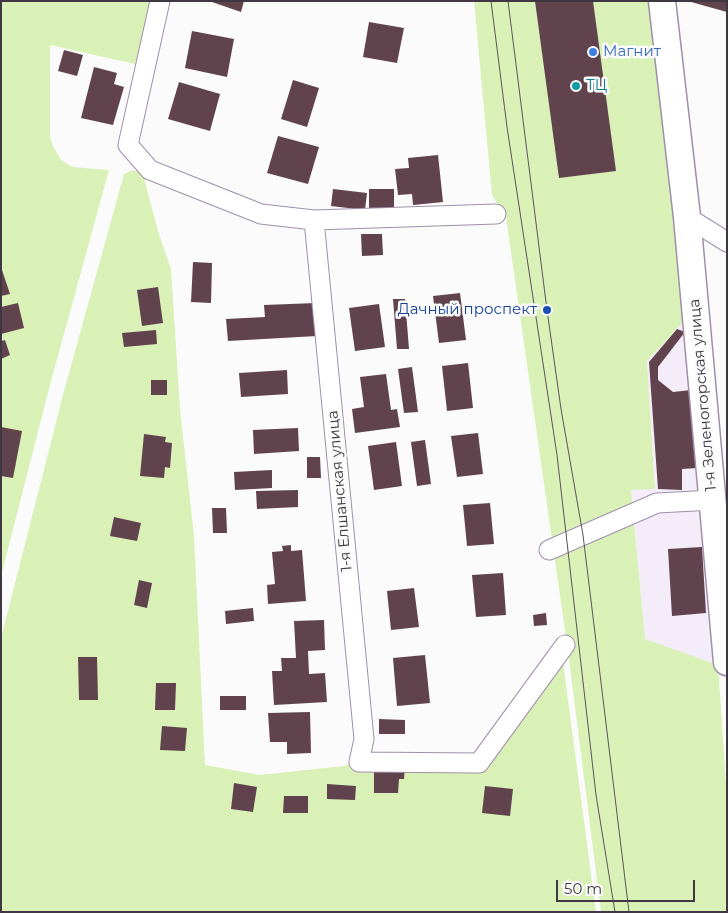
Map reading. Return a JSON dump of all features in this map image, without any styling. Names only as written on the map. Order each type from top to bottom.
[{"type":"main road","name":"1-я Зеленогорская улица","points":[[662,1],[687,217],[727,662]]},
{"type":"street","points":[[160,1],[128,144],[150,170],[261,214],[314,220],[496,214]]},
{"type":"street","points":[[687,217],[727,242]]},
{"type":"street","name":"1-я Елшанская улица","points":[[314,220],[364,739],[359,762],[479,763],[565,645]]},
{"type":"street","points":[[549,550],[657,503],[713,500]]},
{"type":"shaded area","points":[[688,317],[718,665],[645,640],[631,489],[655,488],[647,361]]},
{"type":"green space","points":[[1,1],[153,1],[135,64],[50,45],[50,137],[53,146],[61,160],[72,167],[109,170],[50,385],[1,576]]},
{"type":"green space","points":[[474,1],[654,1],[688,317],[647,361],[655,489],[631,490],[645,639],[718,665],[727,798],[727,912],[601,912],[569,659],[506,217],[492,195]]},
{"type":"green space","points":[[133,170],[143,174],[158,231],[171,269],[180,409],[194,536],[205,765],[260,775],[344,766],[359,762],[479,763],[563,662],[596,912],[1,912],[1,638],[64,391],[124,174]]},
{"type":"building","points":[[209,1],[244,1],[241,12]]},
{"type":"building","name":"ТЦ","points":[[535,1],[593,1],[616,171],[559,178]]},
{"type":"building","points":[[727,1],[727,12],[691,2]]},
{"type":"building","points":[[369,22],[404,28],[397,63],[363,57]]},
{"type":"building","points":[[192,31],[234,39],[227,77],[185,68]]},
{"type":"building","points":[[64,50],[83,55],[77,76],[58,71]]},
{"type":"building","points":[[94,67],[117,73],[114,84],[124,87],[113,125],[81,118]]},
{"type":"building","points":[[293,80],[319,88],[307,127],[281,119]]},
{"type":"building","points":[[179,82],[220,94],[210,131],[168,119]]},
{"type":"building","points":[[278,136],[319,147],[308,184],[267,173]]},
{"type":"building","points":[[438,155],[443,202],[413,205],[412,194],[398,195],[395,169],[409,168],[408,158]]},
{"type":"building","points":[[333,189],[367,193],[365,210],[331,206]]},
{"type":"building","points":[[369,189],[394,189],[394,209],[369,209]]},
{"type":"building","points":[[361,234],[382,234],[383,255],[362,256]]},
{"type":"building","points":[[193,262],[212,263],[211,303],[191,302]]},
{"type":"building","points":[[1,267],[10,294],[1,296]]},
{"type":"building","points":[[158,287],[163,323],[142,326],[137,290]]},
{"type":"building","points":[[460,293],[466,340],[439,343],[433,296]]},
{"type":"building","points":[[393,299],[405,299],[409,349],[397,349]]},
{"type":"building","points":[[18,303],[24,328],[1,334],[1,307]]},
{"type":"building","points":[[316,303],[317,336],[228,341],[226,319],[265,317],[264,305]]},
{"type":"building","points":[[379,304],[385,347],[355,351],[349,308]]},
{"type":"building","points":[[677,329],[685,332],[658,367],[658,380],[673,392],[691,390],[697,468],[682,469],[682,490],[658,489],[649,362]]},
{"type":"building","points":[[156,330],[157,344],[124,347],[122,333]]},
{"type":"building","points":[[5,340],[10,355],[1,359],[1,341]]},
{"type":"building","points":[[468,363],[473,408],[447,411],[442,366]]},
{"type":"building","points":[[412,367],[418,412],[404,413],[398,369]]},
{"type":"building","points":[[287,370],[288,394],[241,397],[239,373]]},
{"type":"building","points":[[386,374],[391,410],[397,409],[400,427],[355,433],[352,409],[364,407],[360,377]]},
{"type":"building","points":[[151,380],[167,380],[167,395],[151,395]]},
{"type":"building","points":[[1,427],[22,431],[13,478],[1,476]]},
{"type":"building","points":[[298,428],[299,451],[254,454],[253,430]]},
{"type":"building","points":[[478,433],[483,474],[457,477],[451,436]]},
{"type":"building","points":[[144,434],[166,437],[165,442],[172,443],[170,468],[165,467],[164,478],[140,476]]},
{"type":"building","points":[[425,440],[431,484],[417,486],[411,442]]},
{"type":"building","points":[[396,442],[402,486],[374,490],[368,446]]},
{"type":"building","points":[[307,457],[320,457],[321,478],[307,478]]},
{"type":"building","points":[[272,470],[272,488],[235,490],[234,472]]},
{"type":"building","points":[[298,490],[298,507],[257,509],[256,491]]},
{"type":"building","points":[[490,503],[494,544],[467,546],[463,505]]},
{"type":"building","points":[[212,508],[226,508],[227,533],[213,533]]},
{"type":"building","points":[[114,517],[141,523],[137,541],[110,536]]},
{"type":"building","points":[[291,545],[291,551],[302,550],[306,601],[268,604],[267,585],[275,584],[272,552],[283,551],[282,546]]},
{"type":"building","points":[[702,547],[706,613],[672,616],[668,549]]},
{"type":"building","points":[[503,573],[506,615],[476,617],[472,575]]},
{"type":"building","points":[[139,580],[152,583],[147,608],[134,605]]},
{"type":"building","points":[[414,588],[419,627],[391,630],[387,591]]},
{"type":"building","points":[[253,608],[254,621],[226,624],[225,611]]},
{"type":"building","points":[[546,613],[547,625],[534,626],[533,615]]},
{"type":"building","points":[[324,620],[325,650],[308,651],[309,674],[325,673],[327,702],[274,705],[272,671],[282,671],[281,658],[296,658],[294,621]]},
{"type":"building","points":[[425,655],[430,703],[397,706],[393,658]]},
{"type":"building","points":[[78,657],[97,657],[98,700],[79,700]]},
{"type":"building","points":[[156,683],[176,683],[175,710],[155,710]]},
{"type":"building","points":[[220,696],[246,696],[246,710],[220,710]]},
{"type":"building","points":[[310,712],[311,753],[287,754],[287,742],[270,742],[268,713]]},
{"type":"building","points":[[379,719],[405,720],[405,734],[379,734]]},
{"type":"building","points":[[162,726],[187,728],[185,751],[160,750]]},
{"type":"building","points":[[374,765],[405,765],[404,779],[399,779],[398,793],[374,793]]},
{"type":"building","points":[[234,783],[257,787],[253,812],[231,809]]},
{"type":"building","points":[[327,784],[356,786],[355,800],[327,799]]},
{"type":"building","points":[[485,786],[513,789],[510,816],[482,813]]},
{"type":"building","points":[[284,796],[308,796],[308,813],[283,813]]},
{"type":"tram line","points":[[491,1],[507,127],[557,455],[596,795],[615,912]]},
{"type":"tram line","points":[[508,1],[547,310],[561,409],[583,535],[629,912]]},
{"type":"place","name":"Магнит","points":[[593,52]]},
{"type":"place","name":"ТЦ","points":[[576,86]]},
{"type":"place","name":"Дачный проспект","points":[[547,310]]}]
